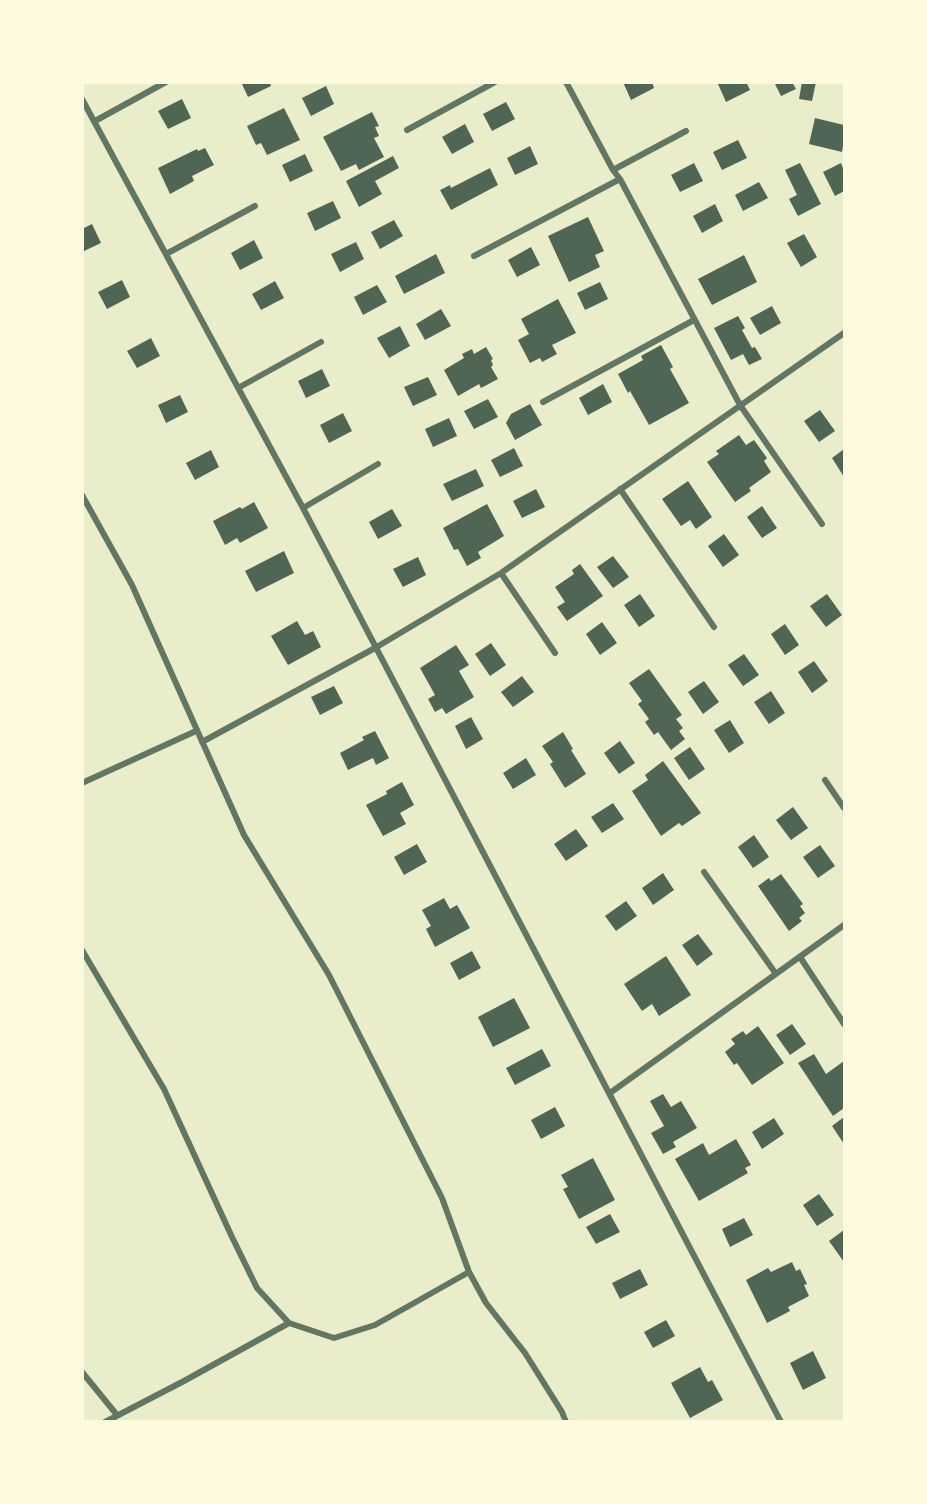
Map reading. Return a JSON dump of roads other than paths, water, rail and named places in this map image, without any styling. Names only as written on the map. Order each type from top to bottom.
[{"type":"street","points":[[94,121],[166,82]]},
{"type":"street","points":[[407,130],[495,82]]},
{"type":"street","points":[[566,82],[740,405],[822,524]]},
{"type":"street","points":[[82,99],[303,508],[781,1422]]},
{"type":"street","points":[[613,170],[686,131]]},
{"type":"street","points":[[474,256],[620,179]]},
{"type":"street","points":[[166,254],[255,206]]},
{"type":"street","points":[[543,402],[694,320]]},
{"type":"street","points":[[202,742],[375,648],[501,573],[844,333]]},
{"type":"street","points":[[238,388],[321,342]]},
{"type":"street","points":[[303,508],[378,464]]},
{"type":"street","points":[[620,489],[714,627]]},
{"type":"street","points":[[82,495],[132,585],[244,834],[329,975],[442,1198],[469,1272],[486,1303],[525,1353],[566,1422]]},
{"type":"street","points":[[501,573],[555,653]]},
{"type":"street","points":[[82,783],[196,731]]},
{"type":"street","points":[[825,780],[844,808]]},
{"type":"street","points":[[704,872],[776,974]]},
{"type":"street","points":[[610,1093],[844,925]]},
{"type":"street","points":[[82,950],[164,1089],[257,1288],[289,1323],[333,1338],[375,1324],[469,1272]]},
{"type":"street","points":[[800,957],[844,1024]]},
{"type":"street","points":[[105,1422],[289,1323]]},
{"type":"street","points":[[82,1372],[117,1415]]}]
